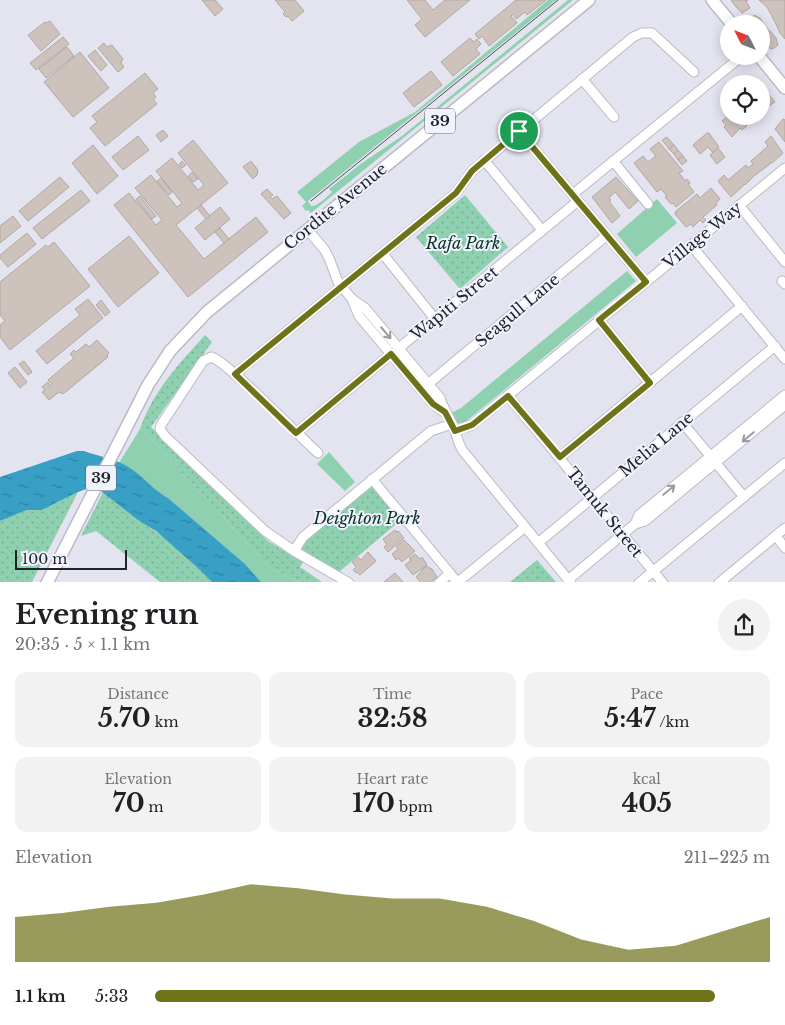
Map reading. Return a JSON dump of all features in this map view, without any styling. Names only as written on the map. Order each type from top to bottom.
[{"type":"main road","name":"Cordite Avenue","points":[[568,16],[585,0]]},
{"type":"main road","name":"Cordite Avenue","points":[[47,582],[148,385],[170,351],[206,312],[589,0]]},
{"type":"main road","points":[[712,0],[724,15]]},
{"type":"main road","points":[[766,65],[785,88]]},
{"type":"street","points":[[235,374],[456,193],[472,171],[484,160],[633,37],[642,33],[652,33],[694,72]]},
{"type":"street","points":[[578,190],[731,65]]},
{"type":"street","points":[[582,79],[614,116]]},
{"type":"street","points":[[519,131],[646,282]]},
{"type":"street","points":[[484,160],[542,230]]},
{"type":"street","points":[[613,161],[648,204]]},
{"type":"street","name":"Village Way","points":[[294,551],[303,537],[431,431],[472,425],[785,168]]},
{"type":"street","name":"Wapiti Street","points":[[399,348],[578,201]]},
{"type":"street","points":[[739,205],[785,262]]},
{"type":"street","points":[[307,229],[327,254],[342,288],[352,299],[365,308],[440,398],[463,451],[569,581],[635,524],[645,521],[785,395]]},
{"type":"street","name":"Seagull Lane","points":[[428,384],[606,236]]},
{"type":"street","points":[[691,245],[785,359]]},
{"type":"street","points":[[383,254],[435,319]]},
{"type":"street","points":[[352,299],[359,316],[433,404],[445,412]]},
{"type":"street","points":[[560,457],[742,306]]},
{"type":"street","points":[[599,320],[650,383]]},
{"type":"street","name":"Melia Lane","points":[[538,543],[774,346]]},
{"type":"street","points":[[296,433],[391,354]]},
{"type":"street","points":[[318,453],[235,374],[217,358],[211,356],[205,359],[162,423],[160,429],[265,532],[349,582]]},
{"type":"street","name":"Tamuk Street","points":[[508,396],[663,582]]},
{"type":"street","points":[[713,460],[785,405]]},
{"type":"street","points":[[682,422],[744,497]]},
{"type":"street","points":[[639,582],[785,463]]},
{"type":"street","points":[[372,480],[458,582],[525,527]]},
{"type":"street","points":[[719,582],[785,528]]},
{"type":"street","points":[[776,536],[785,548]]},
{"type":"street","points":[[438,582],[450,573]]},
{"type":"green space","points":[[548,0],[556,0],[308,201],[311,206],[322,201],[332,192],[329,189],[362,163],[402,136],[568,0],[573,0],[311,213],[308,210],[306,211],[302,206],[306,202],[297,192],[359,142],[415,112]]},
{"type":"green space","name":"Rafa Park","points":[[465,195],[508,247],[460,289],[416,237]]},
{"type":"green space","points":[[657,199],[677,223],[636,257],[617,234]]},
{"type":"green space","points":[[627,271],[636,281],[463,424],[458,423],[451,413],[461,408]]},
{"type":"green space","points":[[205,335],[212,342],[151,427],[268,541],[303,562],[300,567],[322,582],[299,582],[270,568],[140,429],[145,415],[159,390],[176,367]]},
{"type":"green space","points":[[140,429],[270,568],[299,582],[261,582],[245,564],[168,498],[133,470],[119,463]]},
{"type":"green space","points":[[329,452],[355,482],[345,491],[317,464]]},
{"type":"green space","name":"Deighton Park","points":[[371,485],[401,520],[339,572],[305,553],[301,548],[305,542]]},
{"type":"green space","points":[[78,492],[32,582],[0,582],[0,521],[27,510],[42,510]]},
{"type":"green space","points":[[103,492],[170,543],[212,582],[160,582],[96,531],[81,536]]},
{"type":"green space","points":[[537,560],[556,582],[510,582]]},
{"type":"water","points":[[77,451],[84,451],[110,459],[131,468],[245,564],[261,582],[212,582],[156,531],[138,520],[101,491],[94,489],[78,492],[42,510],[27,510],[0,521],[0,477]]},
{"type":"building","points":[[202,0],[215,0],[223,9],[215,16]]},
{"type":"building","points":[[275,0],[295,0],[304,11],[292,21],[283,14],[285,12]]},
{"type":"building","points":[[407,0],[425,0],[433,10],[445,0],[470,0],[425,37],[415,25],[422,19]]},
{"type":"building","points":[[516,0],[546,0],[527,15],[525,12],[516,19],[513,14],[511,16],[517,23],[489,46],[482,36],[479,39],[475,34]]},
{"type":"building","points":[[731,0],[748,0],[746,1],[750,8],[742,13]]},
{"type":"building","points":[[759,0],[785,0],[785,39],[767,7]]},
{"type":"building","points":[[50,21],[60,34],[41,51],[28,35],[45,22]]},
{"type":"building","points":[[770,31],[776,38],[778,45],[771,49]]},
{"type":"building","points":[[63,37],[69,44],[36,70],[30,63]]},
{"type":"building","points":[[470,38],[474,42],[477,39],[481,44],[476,49],[480,54],[453,76],[441,62]]},
{"type":"building","points":[[104,43],[107,47],[112,45],[123,59],[121,63],[124,67],[118,72],[98,48]]},
{"type":"building","points":[[67,47],[74,56],[46,78],[39,69]]},
{"type":"building","points":[[95,50],[107,65],[101,71],[88,56]]},
{"type":"building","points":[[80,52],[109,88],[73,117],[44,82]]},
{"type":"building","points":[[431,71],[442,85],[414,107],[403,93]]},
{"type":"building","points":[[145,73],[158,89],[153,93],[156,97],[153,99],[157,104],[105,146],[90,128],[97,122],[92,116]]},
{"type":"building","points":[[770,96],[775,102],[770,105]]},
{"type":"building","points":[[783,119],[785,120],[785,142],[775,129]]},
{"type":"building","points":[[726,125],[747,126],[742,130],[740,128],[732,137],[724,127]]},
{"type":"building","points":[[163,130],[168,136],[161,142],[156,135]]},
{"type":"building","points":[[709,133],[719,147],[713,153],[708,147],[700,154],[693,145]]},
{"type":"building","points":[[138,136],[149,150],[123,170],[112,157]]},
{"type":"building","points":[[771,136],[783,153],[744,184],[731,197],[718,181],[724,175],[728,180],[746,165],[748,168],[753,164],[751,161],[768,146],[765,142]]},
{"type":"building","points":[[667,137],[674,145],[669,149],[662,140]]},
{"type":"building","points":[[193,140],[228,183],[176,225],[204,259],[256,217],[268,232],[188,297],[114,205],[129,193],[156,225],[162,220],[135,188],[151,175],[177,207],[182,203],[156,171],[172,158],[198,190],[204,185],[178,153]]},
{"type":"building","points":[[659,142],[683,171],[679,173],[685,181],[687,179],[694,192],[676,207],[665,197],[667,196],[661,189],[657,192],[634,163],[643,156],[648,162],[656,156],[650,149]]},
{"type":"building","points":[[93,145],[118,176],[97,194],[72,163]]},
{"type":"building","points":[[674,145],[678,150],[674,154],[669,149]]},
{"type":"building","points":[[718,148],[725,157],[717,164],[710,155]]},
{"type":"building","points":[[678,150],[683,156],[678,160],[674,154]]},
{"type":"building","points":[[683,156],[687,161],[682,165],[678,160]]},
{"type":"building","points":[[182,161],[186,165],[182,168],[179,164]]},
{"type":"building","points":[[251,161],[258,170],[257,175],[253,179],[243,167]]},
{"type":"building","points":[[192,172],[198,179],[193,182],[188,176]]},
{"type":"building","points":[[60,177],[69,187],[28,221],[19,211]]},
{"type":"building","points":[[616,177],[638,201],[629,209],[615,192],[609,198],[611,200],[609,201],[620,216],[612,223],[592,197]]},
{"type":"building","points":[[161,178],[172,192],[169,195],[157,181]]},
{"type":"building","points":[[711,188],[720,199],[716,203],[717,205],[703,217],[706,220],[703,223],[700,220],[693,227],[691,224],[686,227],[675,214],[676,211],[697,194],[700,198]]},
{"type":"building","points":[[267,189],[273,195],[270,197],[272,199],[277,196],[291,213],[284,219],[261,194]]},
{"type":"building","points":[[81,190],[90,201],[42,239],[33,228]]},
{"type":"building","points":[[140,196],[156,216],[152,219],[136,199]]},
{"type":"building","points":[[201,205],[210,216],[206,219],[197,208]]},
{"type":"building","points":[[220,207],[230,219],[205,240],[195,228]]},
{"type":"building","points":[[13,216],[21,226],[0,243],[0,226]]},
{"type":"building","points":[[220,228],[229,239],[224,243],[215,232]]},
{"type":"building","points":[[27,233],[36,244],[8,267],[0,258],[0,255]]},
{"type":"building","points":[[129,236],[159,273],[118,307],[88,269]]},
{"type":"building","points":[[54,242],[90,286],[10,350],[0,337],[0,325],[5,321],[0,315],[0,282],[46,245],[48,247]]},
{"type":"building","points":[[88,299],[103,318],[47,364],[36,351],[80,315],[75,309]]},
{"type":"building","points":[[101,300],[110,312],[105,316],[96,305]]},
{"type":"building","points":[[97,340],[109,353],[108,357],[63,394],[59,392],[49,400],[42,392],[45,390],[42,387],[48,382],[50,386],[52,384],[48,380],[74,358],[70,354],[74,350],[76,352],[86,344],[89,347]]},
{"type":"building","points":[[24,361],[32,372],[28,375],[19,364]]},
{"type":"building","points":[[15,367],[27,382],[20,388],[8,373]]},
{"type":"building","points":[[395,530],[404,538],[388,552],[384,547],[387,545],[383,539]]},
{"type":"building","points":[[404,540],[415,551],[402,562],[398,558],[396,560],[392,554],[398,549],[396,547]]},
{"type":"building","points":[[368,552],[376,561],[360,575],[353,570],[356,567],[352,562],[358,557],[361,560]]},
{"type":"building","points":[[415,554],[420,559],[422,557],[427,565],[413,575],[405,565],[411,560],[409,558]]},
{"type":"building","points":[[426,566],[432,569],[437,577],[431,582],[420,582],[416,577]]},
{"type":"building","points":[[395,573],[403,582],[384,582]]},
{"type":"tram line","points":[[311,201],[558,0]]},
{"type":"route","points":[[519,131],[646,282],[599,320],[650,383],[560,457],[508,396],[466,429],[455,431],[445,412],[433,404],[391,354],[296,433],[235,374],[333,296],[456,193],[472,171],[519,131]]}]
